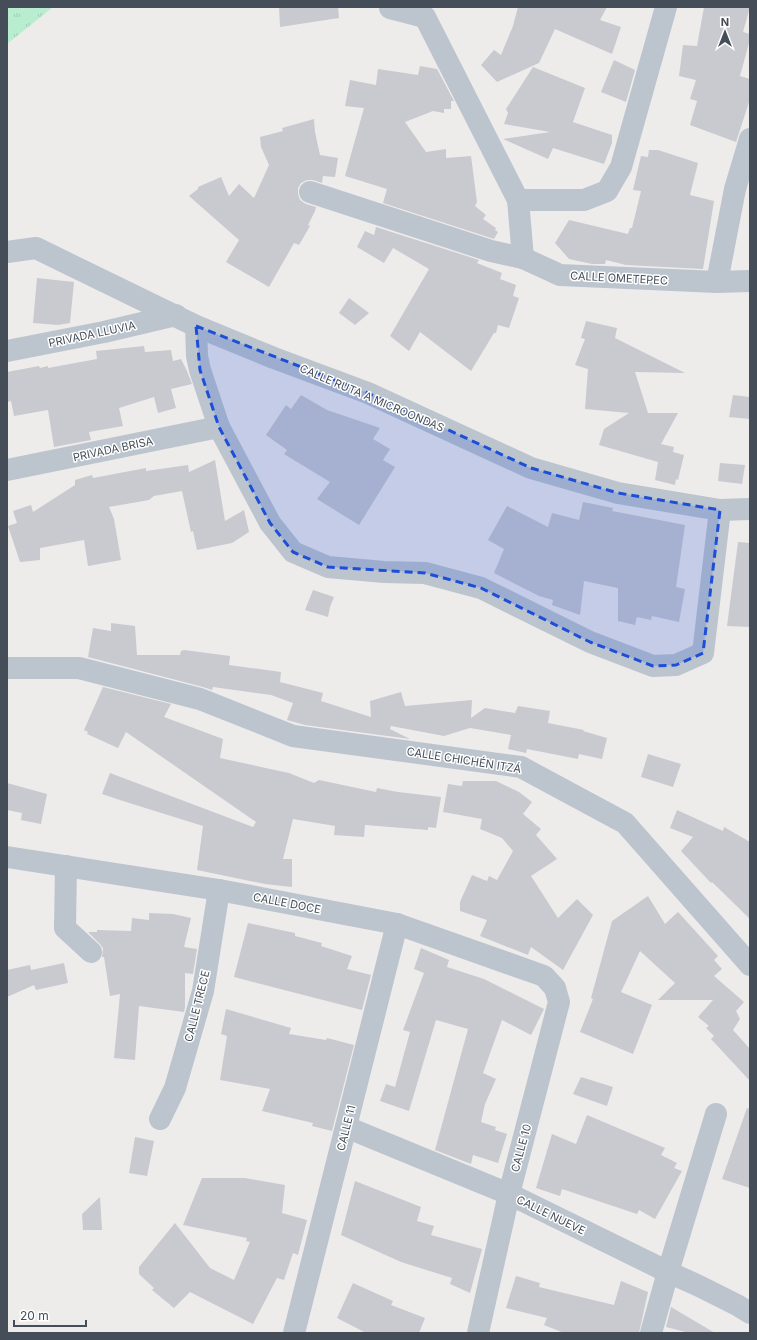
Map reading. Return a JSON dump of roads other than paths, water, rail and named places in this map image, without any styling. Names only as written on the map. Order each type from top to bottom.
[{"type":"street","points":[[518,200],[584,200],[607,191],[621,167],[666,7]]},
{"type":"street","points":[[390,8],[426,12],[518,200],[523,258]]},
{"type":"street","points":[[717,282],[735,189],[750,139]]},
{"type":"street","name":"CALLE OMETEPEC","points":[[310,192],[491,251],[523,258],[560,275],[717,282],[750,282]]},
{"type":"street","name":"CALLE RUTA A MICROONDAS","points":[[7,252],[36,248],[196,326],[274,358],[368,393],[530,468],[618,493],[720,510],[750,509]]},
{"type":"street","name":"PRIVADA LLUVIA","points":[[7,351],[104,332],[176,315]]},
{"type":"street","points":[[196,326],[197,356],[200,370],[219,427],[270,523],[293,552],[328,567],[384,572],[424,573],[481,588],[590,642],[654,666],[676,666],[703,653],[720,510]]},
{"type":"street","name":"PRIVADA BRISA","points":[[7,470],[219,427]]},
{"type":"street","name":"CALLE CHICHÉN ITZÁ","points":[[7,668],[79,668],[200,699],[293,736],[521,767],[625,823],[750,965]]},
{"type":"street","name":"CALLE DOCE","points":[[7,857],[219,890],[397,924],[544,976],[555,988]]},
{"type":"street","points":[[66,866],[65,928],[91,952]]},
{"type":"street","name":"CALLE TRECE","points":[[160,1119],[175,1088],[203,991],[219,890]]},
{"type":"street","name":"CALLE 11","points":[[294,1333],[397,924]]},
{"type":"street","name":"CALLE 10","points":[[478,1333],[509,1194],[559,1002],[555,988]]},
{"type":"street","points":[[651,1333],[716,1114]]},
{"type":"street","name":"CALLE NUEVE","points":[[346,1127],[509,1194],[697,1285],[750,1313]]}]
